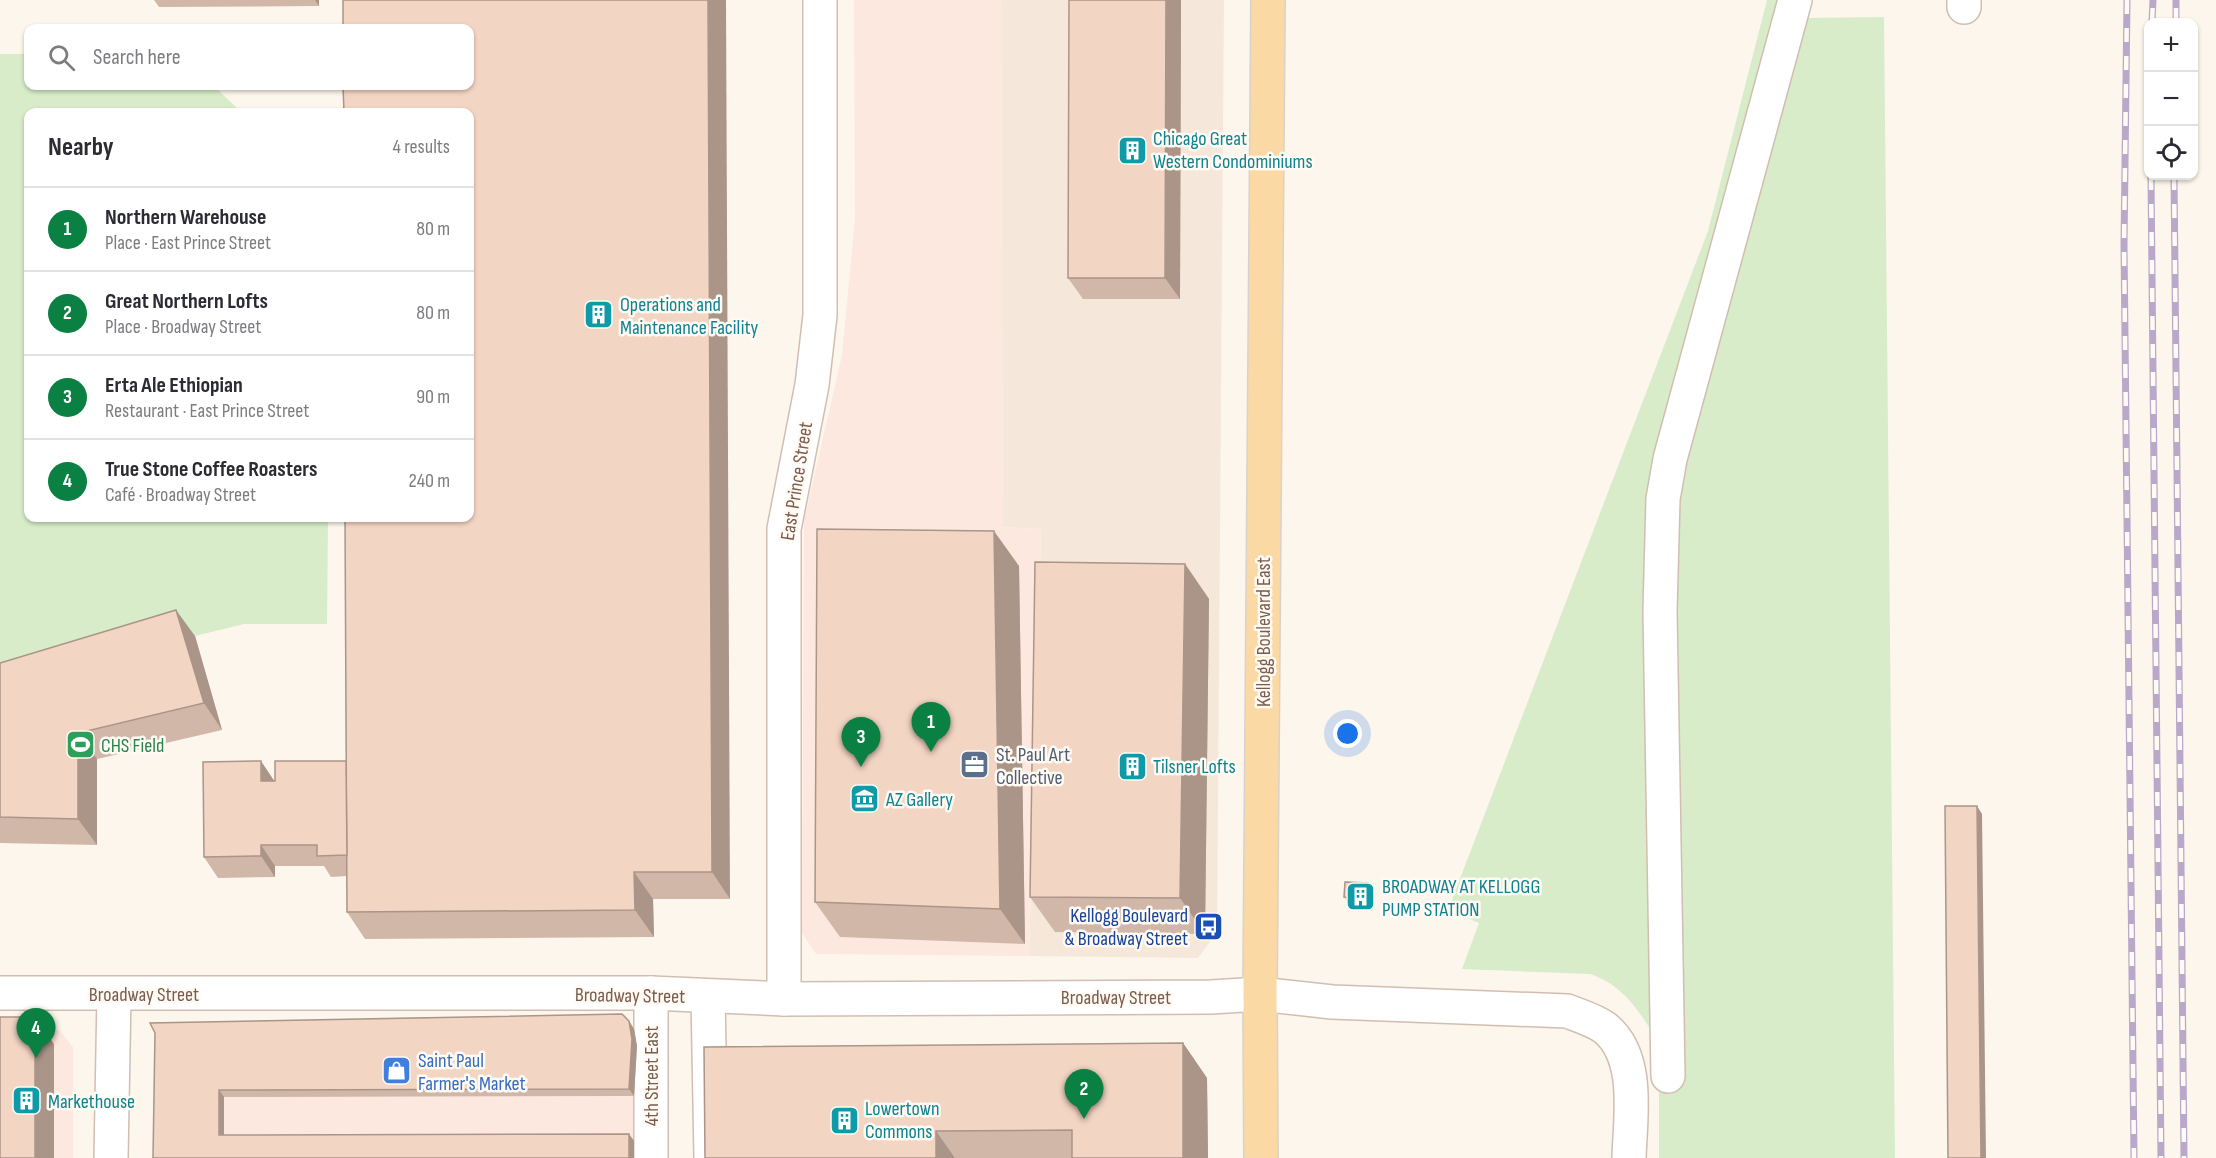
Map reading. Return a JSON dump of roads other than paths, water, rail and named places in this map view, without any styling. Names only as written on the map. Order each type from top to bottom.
[{"type":"main road","name":"Kellogg Boulevard East","points":[[1261,1158],[1260,994],[1268,0]]},
{"type":"street","name":"East Prince Street","points":[[784,999],[784,529],[812,385],[820,315],[820,0]]},
{"type":"street","points":[[1668,1076],[1660,611],[1663,499],[1670,459],[1795,0]]},
{"type":"street","name":"Broadway Street","points":[[0,993],[651,993],[784,999],[1211,997],[1260,994],[1332,1002],[1567,1011],[1595,1021],[1607,1030],[1616,1041],[1625,1061],[1630,1084],[1629,1158]]},
{"type":"street","name":"4th Street East","points":[[651,993],[651,1158]]},
{"type":"street","points":[[111,1158],[114,994]]},
{"type":"street","points":[[708,996],[711,1158]]},
{"type":"railway","points":[[2127,0],[2124,245],[2134,1158]]},
{"type":"railway","points":[[2152,18],[2153,0]]},
{"type":"railway","points":[[2176,0],[2176,18]]},
{"type":"railway","points":[[2151,180],[2161,1158]]},
{"type":"railway","points":[[2174,180],[2184,1158]]},
{"type":"place","name":"Chicago Great Western Condominiums","points":[[1132,150]]},
{"type":"place","name":"Operations and Maintenance Facility","points":[[599,315]]},
{"type":"place","name":"CHS Field","points":[[80,745]]},
{"type":"place","name":"Northern Warehouse","points":[[931,752]]},
{"type":"place","name":"St. Paul Art Collective","points":[[975,765]]},
{"type":"place","name":"Tilsner Lofts","points":[[1132,766]]},
{"type":"place","name":"Erta Ale Ethiopian","points":[[861,767]]},
{"type":"place","name":"AZ Gallery","points":[[865,799]]},
{"type":"place","name":"BROADWAY AT KELLOGG PUMP STATION","points":[[1361,897]]},
{"type":"place","name":"Kellogg Boulevard & Broadway Street","points":[[1209,926]]},
{"type":"place","name":"True Stone Coffee Roasters","points":[[36,1058]]},
{"type":"place","name":"Saint Paul Farmer's Market","points":[[397,1071]]},
{"type":"place","name":"Markethouse","points":[[27,1101]]},
{"type":"place","name":"Great Northern Lofts","points":[[1084,1119]]},
{"type":"place","name":"Lowertown Commons","points":[[844,1120]]}]
